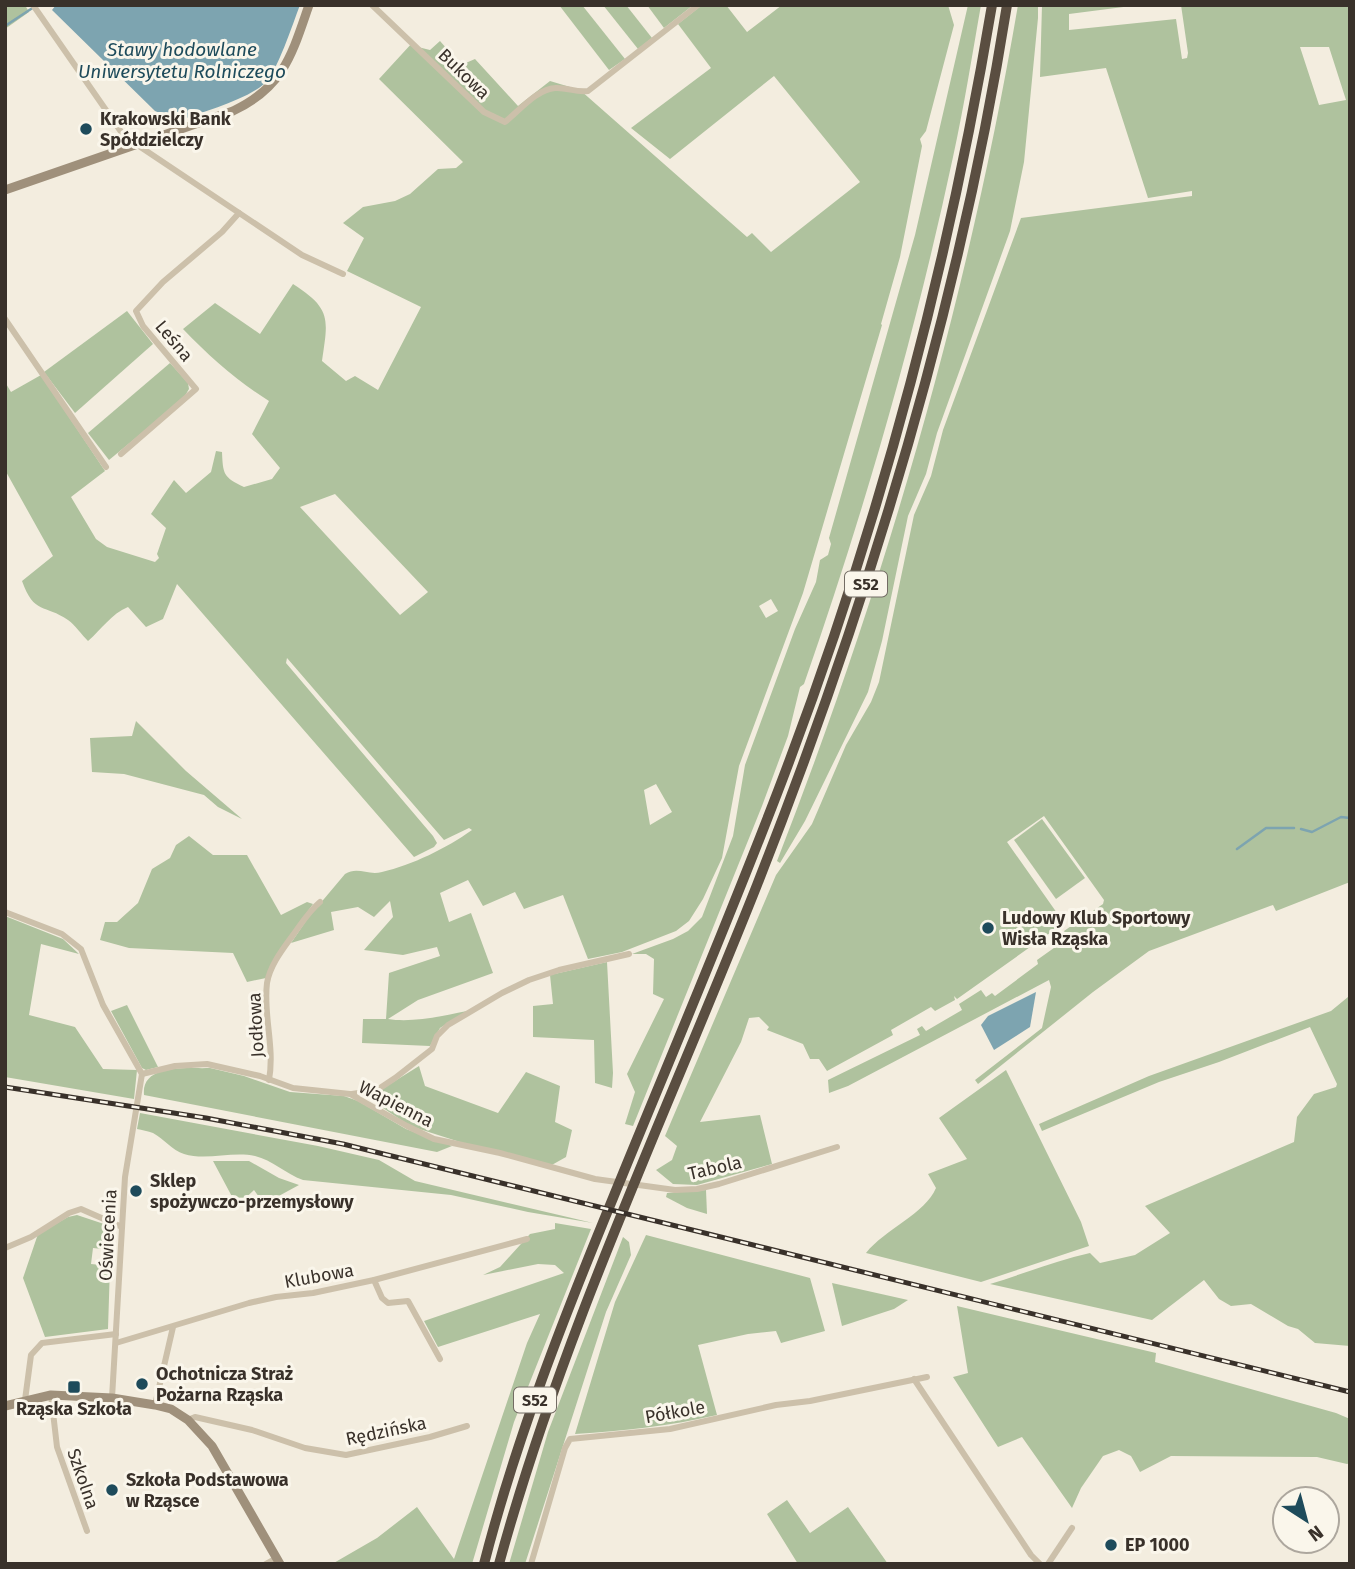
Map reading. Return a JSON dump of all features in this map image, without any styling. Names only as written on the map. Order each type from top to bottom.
[{"type":"highway","name":"S52","points":[[484,1564],[530,1416],[596,1239],[790,761],[856,569],[902,410],[940,261],[992,5]]},
{"type":"highway","name":"S52","points":[[499,1564],[531,1455],[610,1243],[800,776],[872,566],[908,445],[951,281],[987,115],[1007,5]]},
{"type":"street","points":[[33,5],[121,132],[302,255],[343,274]]},
{"type":"street","points":[[5,190],[233,111],[259,97],[286,66],[309,5]]},
{"type":"street","name":"Bukowa","points":[[372,5],[484,112],[506,122],[543,92],[553,88],[588,91],[698,5]]},
{"type":"street","name":"Leśna","points":[[121,454],[196,389],[143,326],[136,312],[163,282],[222,232],[239,213]]},
{"type":"street","points":[[5,319],[106,467]]},
{"type":"street","name":"Jodłowa","points":[[270,1080],[272,1066],[268,1016],[269,975],[279,955],[320,902]]},
{"type":"street","points":[[5,912],[62,934],[81,949],[103,1004],[142,1074]]},
{"type":"street","points":[[350,1094],[376,1090],[432,1049],[437,1036],[448,1026],[502,993],[559,970],[629,954]]},
{"type":"street","name":"Wapienna","points":[[142,1074],[174,1066],[207,1064],[293,1088],[350,1094],[434,1139],[500,1153],[595,1179]]},
{"type":"street","name":"Oświecenia","points":[[112,1398],[125,1177],[142,1074]]},
{"type":"street","points":[[375,1106],[376,1090]]},
{"type":"street","name":"Tabola","points":[[595,1179],[676,1190],[697,1189],[837,1147]]},
{"type":"street","points":[[5,1248],[81,1209],[122,1227]]},
{"type":"street","name":"Klubowa","points":[[116,1343],[249,1303],[374,1280],[527,1239]]},
{"type":"street","points":[[374,1280],[382,1298],[388,1303],[408,1301],[440,1359]]},
{"type":"street","points":[[155,1405],[173,1327]]},
{"type":"street","points":[[25,1400],[31,1355],[42,1343],[116,1334]]},
{"type":"street","name":"Półkole","points":[[531,1564],[570,1439],[670,1429],[776,1405],[810,1401],[927,1377]]},
{"type":"street","points":[[914,1379],[1031,1555],[1040,1564]]},
{"type":"street","points":[[5,1406],[51,1395],[112,1398],[171,1409],[188,1419],[212,1446],[279,1561],[267,1564]]},
{"type":"street","name":"Szkolna","points":[[51,1395],[57,1447],[87,1531]]},
{"type":"street","name":"Rędzińska","points":[[188,1419],[195,1417],[252,1430],[305,1448],[346,1455],[432,1437],[467,1426]]},
{"type":"street","points":[[1048,1564],[1072,1528]]},
{"type":"green space","points":[[5,5],[25,5],[29,12],[5,29]]},
{"type":"green space","points":[[559,5],[582,5],[625,59],[609,70]]},
{"type":"green space","points":[[603,5],[626,5],[652,38],[638,49]]},
{"type":"green space","points":[[647,5],[692,5],[692,6],[664,28]]},
{"type":"green space","points":[[702,5],[726,5],[747,32],[782,5],[948,5],[954,25],[926,131],[920,139],[922,146],[900,257],[882,325],[803,593],[739,766],[722,858],[703,899],[689,921],[676,931],[622,952],[588,959],[563,895],[524,909],[515,892],[483,906],[468,880],[440,893],[449,922],[471,913],[493,973],[418,1000],[388,1019],[417,1020],[467,1011],[440,1028],[430,1046],[362,1043],[363,1019],[386,1019],[389,973],[440,956],[437,947],[403,955],[364,950],[393,917],[390,901],[374,917],[358,907],[331,912],[334,930],[291,943],[345,874],[354,871],[377,873],[405,865],[472,830],[469,828],[444,840],[287,658],[286,663],[433,836],[437,843],[434,847],[414,857],[177,584],[163,619],[146,627],[128,607],[88,641],[68,620],[36,604],[26,592],[22,581],[53,556],[5,470],[5,382],[11,392],[41,375],[105,471],[71,497],[96,539],[107,547],[155,562],[159,558],[157,554],[166,528],[151,514],[174,480],[186,493],[211,472],[216,451],[222,452],[225,474],[244,487],[272,479],[280,468],[252,434],[269,401],[224,368],[183,329],[215,303],[260,334],[293,284],[321,308],[326,325],[322,361],[346,381],[355,376],[378,390],[421,307],[347,271],[364,238],[343,223],[363,207],[395,201],[410,194],[438,169],[456,168],[463,162],[379,79],[413,42],[418,47],[430,50],[440,41],[461,65],[475,59],[518,106],[550,81],[580,90],[747,237],[752,233],[771,252],[860,182],[774,76],[670,159],[631,128],[711,68],[678,24]],"holes":[[[335,494],[428,592],[400,615],[300,507]],[[771,599],[778,611],[766,618],[759,606]],[[656,784],[672,812],[650,825],[644,790]]]},
{"type":"green space","points":[[968,5],[981,5],[957,138],[905,357],[867,489],[826,619],[804,684],[800,687],[788,736],[762,806],[633,1126],[625,1124],[635,1092],[627,1074],[664,999],[653,994],[654,959],[646,954],[632,954],[673,939],[688,931],[702,917],[733,836],[745,765],[795,629],[816,582],[820,560],[828,555],[831,544],[829,538],[915,235]]},
{"type":"green space","points":[[1018,5],[1038,5],[1038,18],[1024,162],[1010,231],[937,433],[926,474],[908,516],[882,641],[868,692],[805,821],[780,863],[777,861],[853,652],[888,546],[919,439],[974,223],[998,115]]},
{"type":"green space","points":[[1042,5],[1139,5],[1069,14],[1069,30],[1176,19],[1182,59],[1187,58],[1188,53],[1181,5],[1350,5],[1350,882],[1276,911],[1273,905],[1149,951],[978,1084],[975,1080],[1042,1028],[1051,987],[1049,980],[848,1086],[829,1093],[828,1080],[920,1035],[917,1029],[922,1026],[926,1031],[962,1010],[959,1004],[981,990],[986,997],[992,993],[995,996],[1068,938],[1064,931],[1103,904],[1104,900],[1044,816],[1007,842],[1064,923],[957,999],[954,996],[955,1000],[935,1011],[931,1007],[891,1030],[893,1035],[827,1071],[819,1059],[810,1059],[803,1044],[767,1030],[769,1027],[759,1017],[749,1018],[741,1042],[700,1122],[760,1115],[772,1164],[697,1185],[673,1184],[656,1170],[672,1160],[677,1146],[665,1136],[776,875],[812,824],[846,745],[871,702],[879,682],[914,515],[931,476],[943,430],[1021,218],[1192,196],[1192,191],[1148,198],[1106,68],[1040,77]],"holes":[[[1300,47],[1329,47],[1346,100],[1319,105]]]},
{"type":"green space","points":[[127,311],[153,344],[75,413],[44,372]]},
{"type":"green space","points":[[170,363],[188,383],[189,389],[183,399],[109,460],[88,433]]},
{"type":"green space","points":[[136,721],[186,771],[242,819],[218,807],[204,795],[124,774],[92,772],[90,738],[132,736]]},
{"type":"green space","points":[[1042,819],[1085,878],[1056,899],[1014,840]]},
{"type":"green space","points":[[189,836],[213,855],[247,855],[281,915],[307,902],[313,904],[278,953],[266,978],[247,982],[233,953],[129,948],[100,940],[105,922],[117,922],[138,903],[152,869],[170,858],[176,845]]},
{"type":"green space","points":[[5,916],[63,939],[79,954],[41,944],[29,1015],[75,1027],[103,1069],[137,1070],[134,1099],[5,1077]]},
{"type":"green space","points":[[607,962],[612,1088],[595,1083],[594,1040],[533,1037],[533,1006],[553,1004],[550,975]]},
{"type":"green space","points":[[1348,997],[1350,1346],[1315,1343],[1298,1329],[1251,1304],[1231,1306],[1219,1299],[1204,1280],[1152,1320],[990,1284],[1090,1253],[1100,1263],[1135,1255],[1170,1233],[1145,1206],[1294,1142],[1297,1117],[1314,1094],[1336,1087],[1337,1084],[1310,1027],[1159,1082],[1042,1131],[1039,1124],[1149,1076],[1331,1011]]},
{"type":"green space","points":[[127,1005],[158,1067],[146,1070],[142,1068],[111,1011]]},
{"type":"green space","points":[[419,1066],[425,1086],[498,1113],[526,1072],[560,1086],[555,1122],[572,1130],[566,1157],[550,1166],[463,1143],[410,1126],[380,1106],[384,1097],[382,1089]]},
{"type":"green space","points":[[210,1068],[244,1076],[290,1092],[344,1096],[358,1101],[406,1129],[452,1146],[437,1152],[144,1095],[145,1085],[150,1077],[158,1073]]},
{"type":"green space","points":[[1006,1070],[1081,1222],[1089,1246],[981,1282],[866,1253],[931,1197],[936,1188],[928,1174],[967,1159],[939,1118]]},
{"type":"green space","points":[[140,1113],[379,1160],[415,1181],[593,1223],[451,1195],[303,1180],[255,1156],[192,1156],[176,1150],[153,1133],[137,1129]]},
{"type":"green space","points":[[213,1161],[249,1161],[279,1178],[299,1185],[264,1204],[254,1190],[237,1206]]},
{"type":"green space","points":[[706,1190],[707,1214],[687,1208],[666,1197],[667,1193]]},
{"type":"green space","points":[[77,1215],[113,1227],[112,1250],[93,1248],[91,1264],[110,1266],[108,1329],[45,1337],[23,1278],[38,1234],[68,1217]]},
{"type":"green space","points":[[555,1223],[591,1229],[514,1422],[472,1564],[332,1564],[377,1538],[417,1507],[454,1559],[527,1343],[540,1314],[438,1347],[424,1321],[564,1273],[555,1265],[538,1264],[483,1275],[500,1267],[530,1234],[555,1229]]},
{"type":"green space","points":[[646,1235],[810,1278],[825,1331],[781,1343],[776,1331],[698,1345],[717,1415],[647,1428],[575,1434],[615,1302]]},
{"type":"green space","points":[[623,1237],[629,1242],[631,1255],[606,1312],[525,1564],[509,1564],[548,1432]]},
{"type":"green space","points":[[832,1283],[908,1300],[894,1309],[842,1326]]},
{"type":"green space","points":[[957,1306],[1156,1353],[1155,1362],[1336,1413],[1350,1419],[1350,1463],[1317,1457],[1171,1456],[1140,1472],[1131,1456],[1119,1450],[1103,1456],[1081,1488],[1072,1508],[1022,1437],[998,1447],[953,1377],[968,1373]]},
{"type":"green space","points":[[787,1500],[810,1533],[848,1507],[888,1564],[798,1564],[767,1514]]},
{"type":"water","name":"Stawy hodowlane Uniwersytetu Rolniczego","points":[[56,5],[300,5],[279,59],[264,84],[235,101],[179,121],[155,111],[52,10]]},
{"type":"water","points":[[1036,992],[1030,1027],[994,1050],[981,1025],[988,1016]]},
{"type":"waterway","points":[[5,26],[34,7]]},
{"type":"waterway","points":[[1301,829],[1312,832],[1341,817],[1350,818]]},
{"type":"waterway","points":[[1237,849],[1266,828],[1294,828]]},
{"type":"railway","points":[[5,1087],[206,1118],[343,1144],[1350,1392]]},
{"type":"place","name":"Krakowski Bank Spółdzielczy","points":[[86,129]]},
{"type":"place","name":"Ludowy Klub Sportowy Wisła Rząska","points":[[988,928]]},
{"type":"place","name":"Sklep spożywczo-przemysłowy","points":[[136,1191]]},
{"type":"place","name":"Ochotnicza Straż Pożarna Rząska","points":[[142,1384]]},
{"type":"place","name":"Rząska Szkoła","points":[[74,1387]]},
{"type":"place","name":"Szkoła Podstawowa w Rząsce","points":[[112,1490]]},
{"type":"place","name":"EP 1000","points":[[1111,1545]]}]
